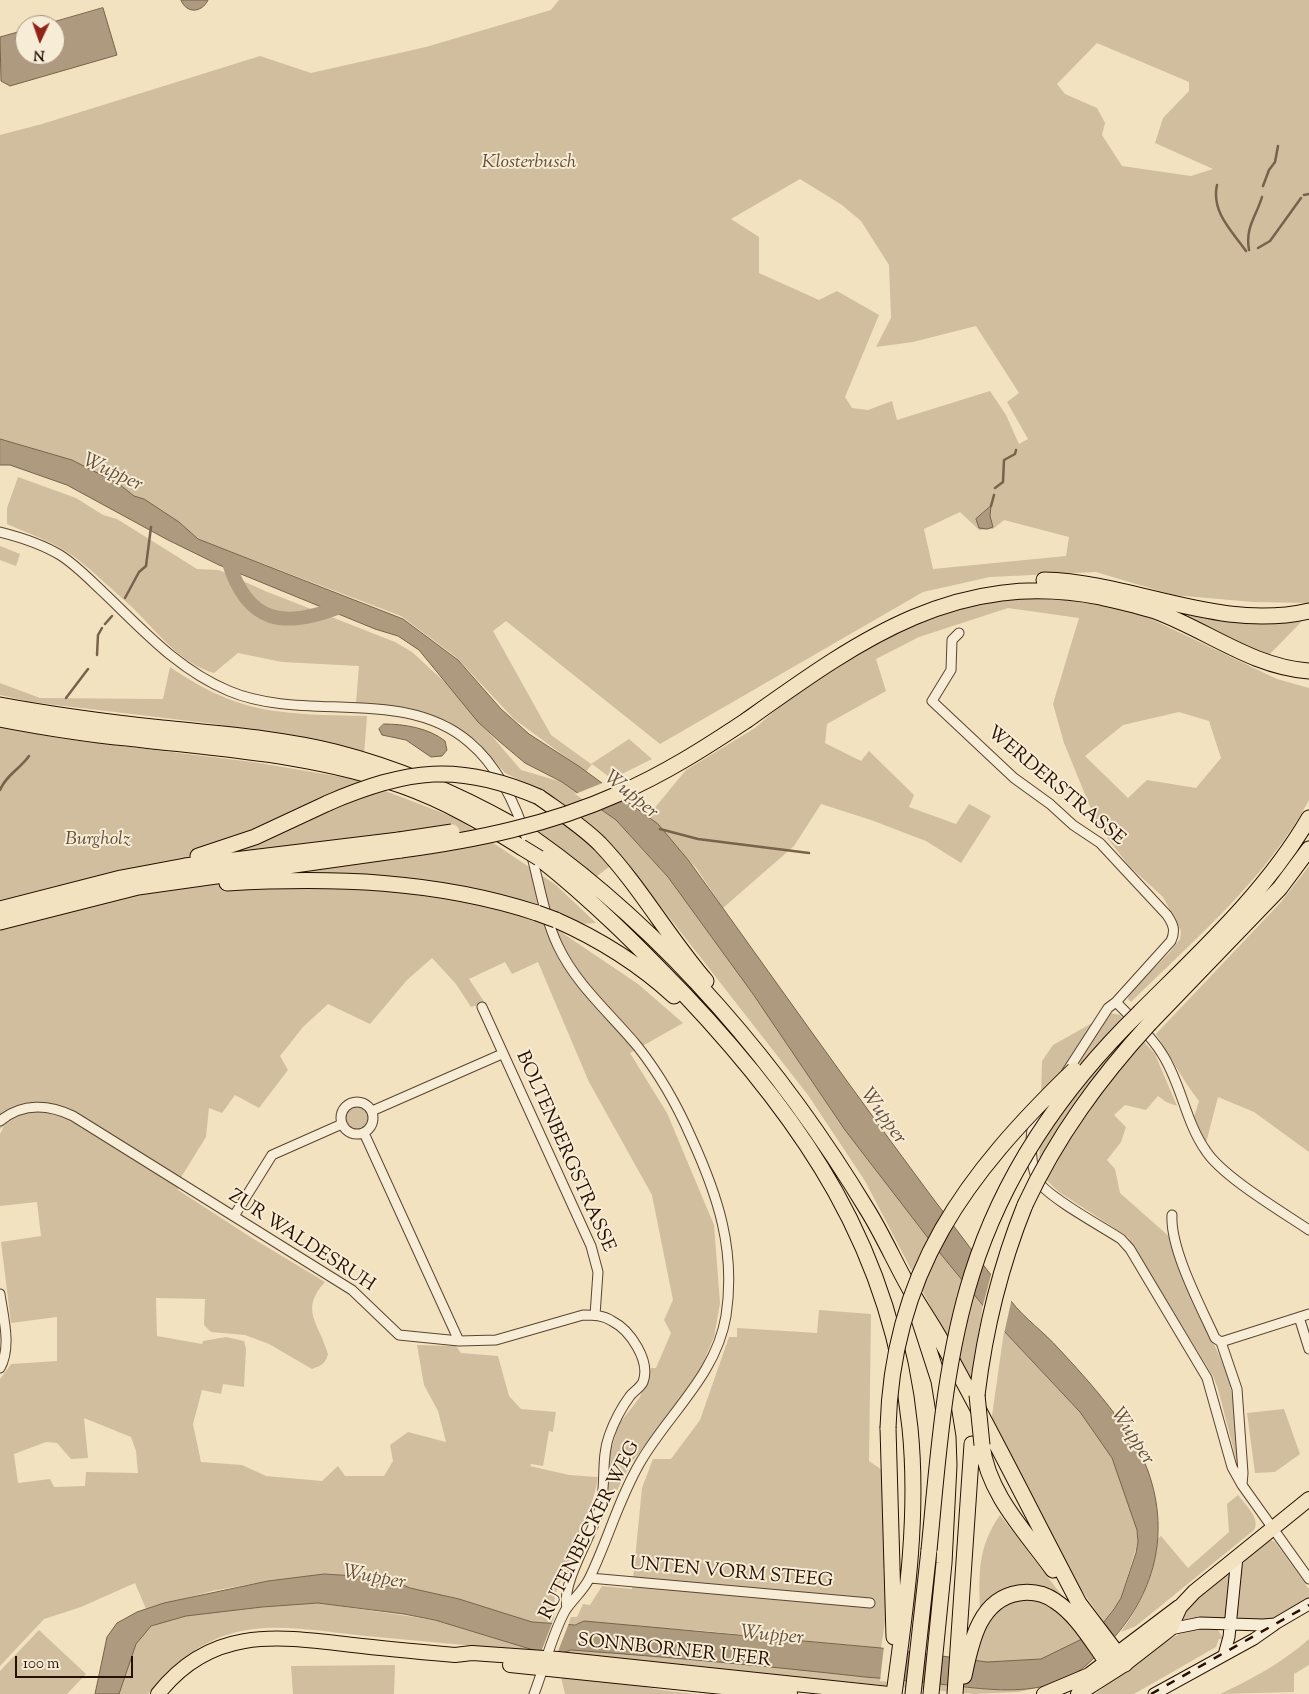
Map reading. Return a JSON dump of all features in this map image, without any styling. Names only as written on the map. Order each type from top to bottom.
[{"type":"highway","points":[[0,922],[138,888],[400,845],[506,831],[601,801],[672,767],[744,716],[870,638],[935,608],[961,600],[1018,590],[1124,596],[1237,616],[1272,617],[1309,611]]},
{"type":"highway","points":[[1124,596],[1265,663],[1288,669],[1309,671]]},
{"type":"highway","points":[[0,705],[90,720],[256,738],[333,751],[424,780],[472,802],[513,825],[538,858],[592,903],[657,965],[769,1089],[814,1152],[840,1197],[867,1257],[898,1351],[910,1428],[913,1464],[912,1532],[890,1690]]},
{"type":"highway","points":[[0,719],[117,737],[265,753],[337,766],[394,783],[432,798],[527,842],[583,876],[628,915],[734,1023],[825,1143],[869,1212],[911,1291],[938,1336],[1078,1613]]},
{"type":"highway","points":[[120,878],[141,867],[199,856],[225,848],[328,802],[381,782],[403,777],[439,773],[493,780],[539,797],[572,820],[599,843],[628,877],[699,973],[728,1006],[734,1023]]},
{"type":"highway","points":[[959,1694],[964,1646],[977,1445],[976,1395],[991,1306],[1001,1269],[1025,1205],[1050,1155],[1080,1108],[1145,1017],[1269,875],[1309,818]]},
{"type":"highway","points":[[0,909],[120,878],[185,866],[400,845]]},
{"type":"highway","points":[[898,1639],[888,1428],[891,1380],[901,1326],[916,1282],[940,1230],[976,1176],[1022,1122],[1087,1057],[1125,1026],[1145,1017],[1280,888],[1309,849]]},
{"type":"highway","points":[[138,888],[166,890],[224,883],[273,880],[355,881],[452,891],[494,900],[556,920],[593,938],[635,964],[688,1009],[763,1090],[789,1125],[850,1222]]},
{"type":"highway","points":[[913,1693],[951,1365],[970,1281],[986,1236],[1016,1171],[1043,1125],[1081,1075],[1125,1026]]},
{"type":"highway","points":[[911,1291],[939,1381],[948,1437],[948,1504],[931,1694]]},
{"type":"highway","points":[[977,1445],[995,1490],[1078,1613],[1112,1653]]},
{"type":"highway","points":[[955,1694],[964,1646],[991,1607],[1003,1598],[1017,1593],[1032,1592],[1047,1596],[1078,1613]]},
{"type":"main road","points":[[1044,1694],[1072,1684],[1112,1653],[1133,1641],[1180,1607],[1194,1592],[1309,1500]]},
{"type":"main road","points":[[1078,1694],[1112,1653],[1170,1629],[1180,1607]]},
{"type":"main road","name":"SONNBORNER UFER","points":[[158,1694],[172,1679],[200,1656],[228,1644],[260,1638],[286,1637],[455,1655],[482,1662],[547,1660],[783,1690]]},
{"type":"main road","name":"SONNBORNER UFER","points":[[547,1660],[735,1690],[890,1690]]},
{"type":"street","name":"RUTENBECKER WEG","points":[[0,532],[33,543],[60,555],[164,650],[213,684],[248,698],[280,705],[393,712],[434,721],[459,734],[474,746],[498,777],[513,806],[528,845],[543,905],[559,948],[571,970],[641,1051],[677,1105],[713,1184],[721,1215],[728,1259],[725,1320],[710,1364],[639,1465],[620,1503],[590,1578],[582,1592],[566,1611],[534,1694]]},
{"type":"street","name":"WERDERSTRASSE","points":[[959,633],[952,640],[951,670],[932,701],[1014,778],[1050,804],[1073,825],[1100,843],[1174,924],[1174,935],[1170,941],[1116,1002]]},
{"type":"street","points":[[1309,1230],[1229,1174],[1206,1152],[1194,1132],[1181,1094],[1164,1057],[1154,1042],[1116,1002],[1108,1008],[1033,1121],[1032,1164],[1041,1185],[1121,1239],[1130,1249],[1207,1378],[1234,1475],[1309,1579]]},
{"type":"street","name":"BOLTENBERGSTRASSE","points":[[482,1007],[596,1260],[598,1284],[595,1315]]},
{"type":"street","points":[[372,1111],[502,1054]]},
{"type":"street","points":[[353,1102],[364,1103],[372,1111],[373,1121],[364,1133],[351,1134],[342,1124],[341,1113],[348,1104],[353,1102]]},
{"type":"street","name":"ZUR WALDESRUH","points":[[0,1121],[23,1108],[43,1107],[62,1111],[352,1290],[399,1334],[460,1340],[496,1340],[583,1315],[595,1315],[616,1322],[628,1334],[637,1348],[644,1372],[639,1388],[631,1395],[618,1416],[609,1436],[601,1504],[568,1584],[566,1611]]},
{"type":"street","points":[[234,1216],[272,1155],[342,1124]]},
{"type":"street","points":[[364,1133],[460,1340]]},
{"type":"street","points":[[1172,1215],[1181,1259],[1189,1283],[1215,1338],[1221,1342],[1236,1389],[1243,1473],[1242,1485]]},
{"type":"street","points":[[0,1294],[6,1344],[4,1360],[0,1368]]},
{"type":"street","points":[[1221,1342],[1309,1314]]},
{"type":"street","points":[[1299,1317],[1309,1349]]},
{"type":"street","points":[[1224,1655],[1230,1624],[1237,1557]]},
{"type":"street","name":"UNTEN VORM STEEG","points":[[590,1578],[870,1603]]},
{"type":"street","points":[[1154,1694],[1254,1639],[1309,1604]]},
{"type":"street","points":[[1170,1629],[1200,1622],[1263,1626],[1275,1624]]},
{"type":"green space","name":"Klosterbusch","points":[[559,0],[1309,0],[1309,603],[1253,602],[1173,595],[1096,572],[990,577],[923,592],[660,744],[506,621],[493,631],[551,735],[591,764],[629,739],[652,759],[612,779],[592,764],[586,772],[514,719],[456,657],[401,616],[198,539],[179,522],[144,499],[134,496],[119,484],[72,460],[0,439],[0,135],[42,124],[260,56],[311,73],[426,47],[551,10]],"holes":[[[1097,43],[1189,82],[1189,91],[1163,118],[1155,143],[1213,169],[1191,176],[1122,166],[1102,135],[1105,123],[1097,108],[1065,94],[1057,84]],[[800,179],[842,205],[861,221],[889,265],[891,318],[876,347],[913,342],[976,326],[1019,393],[1007,402],[1028,439],[1019,444],[1006,415],[990,391],[897,420],[892,401],[868,410],[852,408],[845,397],[879,315],[837,291],[819,300],[759,273],[759,237],[731,219]],[[960,512],[979,530],[993,529],[1004,520],[1069,537],[1066,556],[933,569],[924,529]]]},
{"type":"green space","points":[[18,477],[76,498],[103,515],[117,519],[197,569],[219,570],[265,591],[395,642],[412,652],[449,686],[521,770],[562,782],[616,820],[668,877],[753,994],[845,1130],[983,1306],[970,1382],[865,1181],[808,1095],[622,857],[596,877],[537,830],[577,818],[542,791],[505,773],[478,742],[448,721],[409,708],[356,703],[359,666],[282,662],[238,653],[214,673],[202,669],[180,655],[134,609],[76,558],[51,543],[7,524],[7,508]]},
{"type":"green space","points":[[0,546],[20,554],[16,566],[0,560]]},
{"type":"green space","points":[[1021,594],[1124,606],[1277,679],[1309,688],[1309,800],[1292,828],[1251,882],[1131,1002],[1128,999],[1130,993],[1170,952],[1180,939],[1181,931],[1163,897],[1130,867],[1098,826],[1064,743],[1053,704],[1079,618],[1008,608],[919,637],[876,659],[886,691],[827,724],[825,743],[861,761],[869,751],[914,795],[909,807],[956,824],[969,804],[991,816],[961,863],[926,841],[871,820],[821,804],[794,846],[723,908],[697,869],[648,816],[686,770],[755,728],[807,683],[887,635],[956,604]],"holes":[[[1179,712],[1209,721],[1221,758],[1196,788],[1147,780],[1128,798],[1085,756],[1123,725]]]},
{"type":"green space","points":[[1159,605],[1305,618],[1269,655]]},
{"type":"green space","points":[[170,667],[195,683],[242,704],[287,713],[367,716],[364,755],[215,724],[31,702],[0,695],[0,683],[40,698],[163,699]]},
{"type":"green space","name":"Burgholz","points":[[0,727],[64,739],[253,762],[354,779],[456,818],[556,885],[596,923],[552,926],[638,984],[683,1023],[630,1053],[667,1113],[714,1225],[720,1303],[714,1337],[696,1379],[631,1463],[611,1502],[608,1500],[610,1453],[619,1424],[640,1397],[651,1368],[656,1368],[671,1333],[664,1320],[673,1300],[652,1195],[589,1082],[538,962],[512,974],[505,962],[469,979],[485,1003],[471,1007],[456,984],[432,958],[407,980],[370,1024],[328,1004],[303,1027],[280,1056],[288,1070],[259,1108],[235,1095],[222,1113],[209,1108],[206,1137],[180,1179],[178,1190],[325,1282],[317,1292],[312,1309],[313,1317],[328,1354],[323,1364],[312,1369],[269,1344],[245,1335],[211,1332],[204,1325],[205,1299],[156,1298],[157,1336],[202,1344],[203,1341],[226,1337],[244,1341],[246,1349],[244,1387],[223,1384],[221,1394],[202,1390],[193,1424],[201,1462],[242,1465],[266,1476],[322,1481],[338,1466],[345,1476],[384,1476],[393,1461],[390,1445],[408,1432],[446,1442],[438,1411],[424,1385],[417,1345],[456,1346],[461,1353],[498,1356],[509,1396],[521,1409],[556,1412],[553,1432],[549,1431],[543,1466],[531,1464],[530,1466],[569,1475],[598,1477],[586,1521],[556,1593],[552,1623],[532,1622],[459,1599],[410,1588],[387,1578],[324,1574],[268,1581],[212,1591],[146,1609],[135,1583],[81,1607],[44,1619],[0,1666],[0,1379],[11,1364],[57,1361],[57,1317],[11,1323],[1,1242],[41,1236],[37,1202],[0,1206],[0,1134],[4,1126],[0,1129]],"holes":[[[84,1418],[131,1437],[136,1451],[138,1473],[86,1472],[85,1486],[54,1487],[50,1479],[18,1483],[14,1454],[46,1442],[57,1443],[71,1459],[88,1458]]]},
{"type":"green space","points":[[1309,866],[1309,1152],[1254,1112],[1218,1097],[1206,1143],[1194,1117],[1199,1101],[1156,1034],[1281,902]]},
{"type":"green space","points":[[1110,1013],[1120,1015],[1155,1054],[1177,1106],[1166,1102],[1158,1096],[1146,1110],[1125,1105],[1114,1115],[1126,1127],[1121,1142],[1107,1160],[1115,1169],[1120,1193],[1172,1239],[1189,1289],[1228,1375],[1234,1406],[1240,1474],[1213,1376],[1128,1237],[1059,1192],[1039,1173],[1042,1061],[1053,1045]]},
{"type":"green space","points":[[357,1105],[366,1109],[370,1118],[366,1127],[357,1131],[348,1127],[344,1118],[348,1109]]},
{"type":"green space","points":[[819,1310],[871,1314],[869,1461],[882,1470],[887,1609],[881,1648],[705,1631],[581,1623],[568,1625],[571,1617],[577,1617],[583,1604],[590,1605],[602,1586],[632,1589],[642,1488],[653,1459],[671,1459],[700,1420],[729,1337],[737,1337],[737,1328],[817,1333]]},
{"type":"green space","points":[[1004,1331],[1080,1412],[1112,1458],[1127,1497],[1137,1530],[1138,1542],[1121,1598],[1104,1622],[1080,1588],[991,1423]]},
{"type":"green space","points":[[1284,1409],[1300,1454],[1275,1472],[1255,1473],[1247,1413]]},
{"type":"green space","points":[[1238,1495],[1254,1516],[1256,1526],[1254,1530],[1136,1626],[1121,1632],[1135,1611],[1146,1588],[1154,1564],[1157,1539],[1161,1536],[1188,1568],[1229,1532],[1227,1504]]},
{"type":"green space","points":[[1000,1515],[1070,1606],[1047,1592],[980,1612],[979,1585],[983,1550],[992,1527]]},
{"type":"green space","points":[[1269,1539],[1275,1542],[1309,1589],[1309,1600],[1271,1620],[1242,1621],[1236,1615],[1241,1568],[1246,1558]]},
{"type":"green space","points":[[1231,1569],[1226,1620],[1192,1618],[1175,1622],[1187,1606]]},
{"type":"green space","points":[[1024,1597],[1049,1603],[1069,1622],[1082,1639],[1042,1659],[995,1663],[975,1661],[979,1634],[997,1608]]},
{"type":"green space","points":[[318,1603],[435,1620],[540,1652],[298,1629],[263,1628],[230,1634],[195,1650],[165,1675],[148,1694],[119,1694],[128,1661],[135,1645],[145,1631],[158,1623],[177,1617],[201,1613]]},
{"type":"green space","points":[[1189,1628],[1217,1629],[1224,1639],[1219,1639],[1216,1647],[1134,1694],[1095,1694],[1164,1643]]},
{"type":"green space","points":[[39,1630],[86,1674],[67,1694],[0,1694],[0,1671]]},
{"type":"green space","points":[[1309,1639],[1309,1665],[1294,1674],[1294,1692],[1220,1694],[1266,1670],[1288,1656]]},
{"type":"green space","points":[[563,1650],[701,1659],[993,1690],[1053,1684],[1019,1692],[974,1694],[558,1654]]},
{"type":"green space","points":[[395,1665],[394,1694],[293,1694],[291,1666]]},
{"type":"green space","points":[[561,1677],[637,1685],[696,1694],[565,1694]]},
{"type":"water","points":[[181,0],[208,0],[202,7],[190,10],[183,5]]},
{"type":"water","points":[[103,8],[117,55],[10,86],[1,81],[0,37],[15,33],[15,65],[65,65],[65,19]]},
{"type":"water","points":[[0,439],[72,460],[119,484],[134,496],[144,499],[179,522],[198,539],[403,619],[458,660],[501,709],[529,734],[580,767],[658,824],[689,861],[969,1247],[1016,1308],[1053,1343],[1096,1391],[1121,1423],[1141,1456],[1148,1471],[1155,1496],[1158,1520],[1153,1568],[1145,1590],[1134,1611],[1119,1631],[1091,1661],[1074,1674],[1053,1684],[1014,1690],[987,1689],[755,1665],[571,1650],[559,1654],[540,1652],[435,1620],[318,1603],[262,1607],[186,1616],[151,1626],[136,1644],[119,1694],[95,1694],[107,1637],[117,1623],[137,1612],[164,1603],[268,1581],[324,1574],[387,1578],[410,1588],[459,1599],[532,1622],[575,1625],[584,1621],[881,1648],[987,1662],[1041,1659],[1082,1639],[1104,1622],[1121,1598],[1138,1542],[1137,1530],[1112,1458],[1080,1412],[1004,1331],[935,1247],[845,1130],[753,994],[668,877],[616,820],[562,782],[525,763],[500,742],[478,722],[419,650],[398,636],[375,629],[219,565],[168,540],[67,485],[10,465],[0,465]]},
{"type":"water","points":[[991,506],[990,516],[993,527],[987,529],[979,528],[976,519]]},
{"type":"water","points":[[384,724],[408,726],[432,733],[445,741],[447,750],[442,756],[431,757],[406,740],[382,735],[379,729]]},
{"type":"pier","points":[[605,782],[626,797],[597,809],[575,794]]},
{"type":"pier","points":[[992,1271],[1012,1298],[1004,1334],[982,1309]]},
{"type":"pier","points":[[553,1621],[569,1623],[557,1654],[541,1652]]},
{"type":"pier","points":[[884,1646],[905,1649],[902,1683],[880,1681]]},
{"type":"waterway","points":[[1263,186],[1269,170],[1275,162],[1278,146]]},
{"type":"waterway","points":[[1217,185],[1216,195],[1220,212],[1224,221],[1246,251]]},
{"type":"waterway","points":[[1304,195],[1309,194]]},
{"type":"waterway","points":[[1249,250],[1248,235],[1262,197]]},
{"type":"waterway","points":[[1258,248],[1270,241],[1301,198]]},
{"type":"waterway","points":[[995,488],[1003,482],[1004,460],[1015,454],[1016,450]]},
{"type":"waterway","points":[[991,506],[994,495]]},
{"type":"waterway","points":[[125,598],[139,572],[146,566],[151,527]]},
{"type":"waterway","name":"Wupper","points":[[228,560],[236,582],[246,598],[257,609],[271,616],[286,619],[303,618],[342,606]]},
{"type":"waterway","points":[[105,624],[112,616]]},
{"type":"waterway","points":[[97,655],[98,635],[102,628]]},
{"type":"waterway","points":[[66,698],[88,669]]},
{"type":"waterway","points":[[0,790],[6,780],[29,756]]},
{"type":"waterway","points":[[660,829],[698,839],[809,853]]},
{"type":"railway","points":[[1151,1694],[1309,1605]]}]
